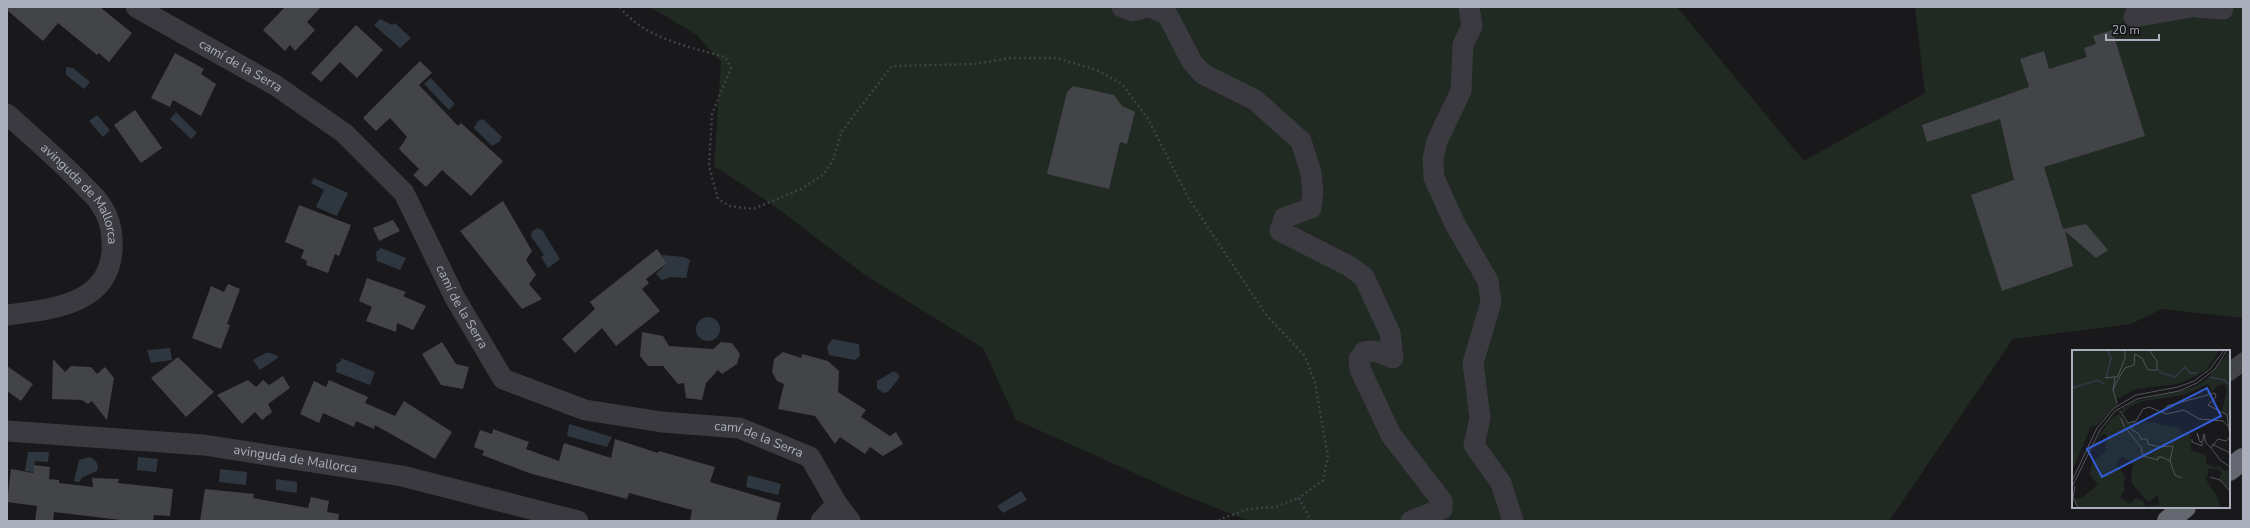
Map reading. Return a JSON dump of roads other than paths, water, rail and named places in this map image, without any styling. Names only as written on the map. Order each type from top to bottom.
[{"type":"highway","points":[[2230,469],[2243,459]]},
{"type":"highway","points":[[2168,521],[2184,508]]},
{"type":"street","name":"camí de la Serra","points":[[136,7],[288,94],[344,133],[404,193],[454,298],[503,379],[585,410],[662,422],[740,428],[810,457],[837,504],[850,521]]},
{"type":"street","points":[[1122,7],[1133,10],[1148,7],[1167,14],[1192,62],[1203,74],[1255,100],[1301,141],[1311,173],[1313,192],[1311,208],[1284,218],[1280,231],[1349,266],[1364,277],[1390,333],[1393,358],[1375,351],[1364,352],[1359,359],[1360,369],[1391,436],[1442,501],[1442,509],[1411,521]]},
{"type":"street","points":[[1469,7],[1472,26],[1463,45],[1461,91],[1437,141],[1433,159],[1434,178],[1455,224],[1488,281],[1491,302],[1473,363],[1480,418],[1474,445],[1501,483],[1513,521]]},
{"type":"street","points":[[2139,7],[2134,17],[2191,7]]},
{"type":"street","points":[[2196,7],[2223,9]]},
{"type":"street","name":"avinguda de Mallorca","points":[[7,114],[76,177],[102,205],[112,228],[113,246],[111,264],[105,278],[94,292],[75,302],[47,310],[7,315]]},
{"type":"street","name":"avinguda de Mallorca","points":[[7,431],[204,444],[402,476],[578,521]]},
{"type":"street","points":[[821,521],[837,504]]}]
